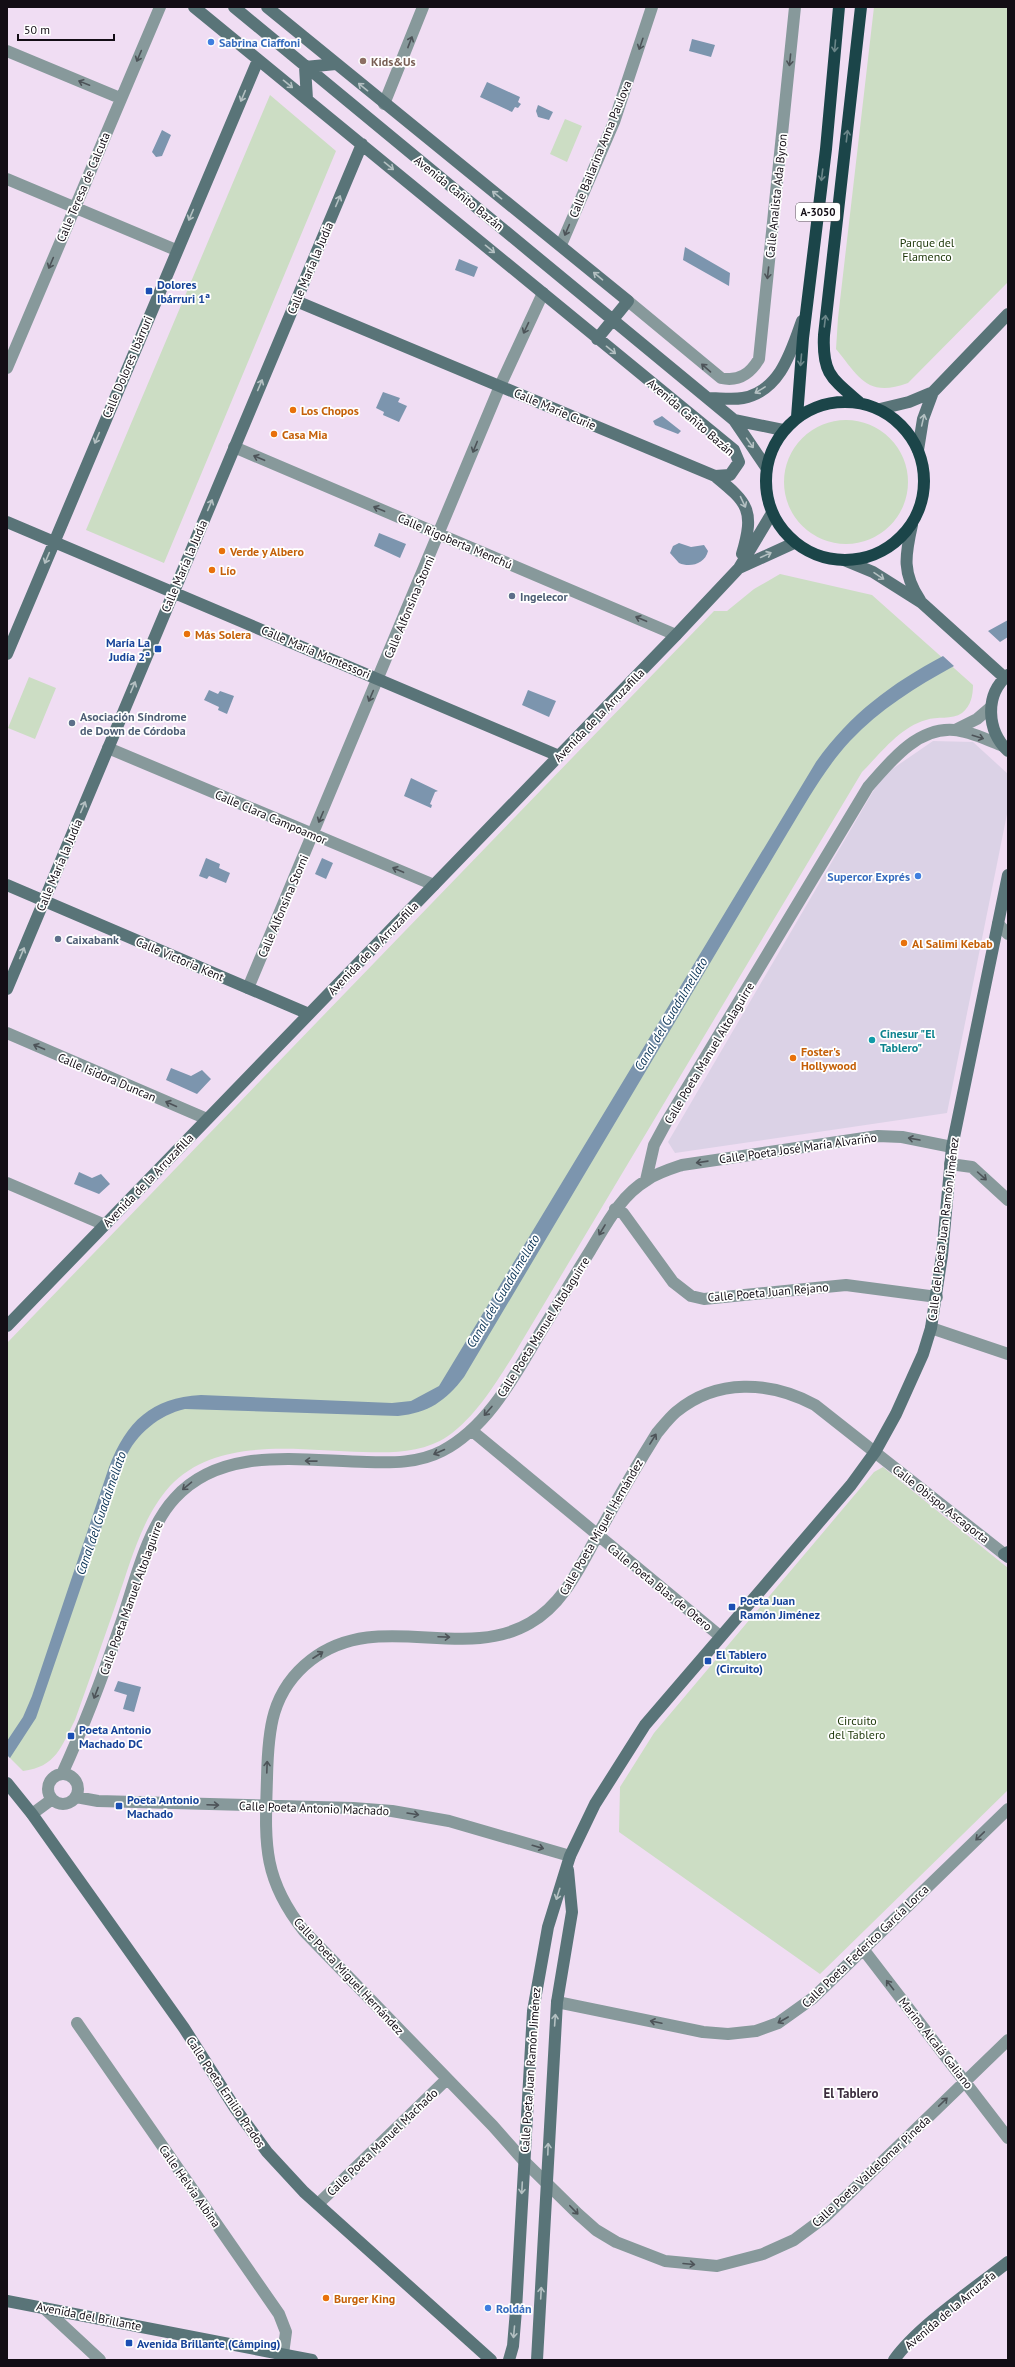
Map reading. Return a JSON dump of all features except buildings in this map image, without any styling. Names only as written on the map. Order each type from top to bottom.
[{"type":"highway","name":"A-3050","points":[[797,417],[806,310],[826,149],[839,7]]},
{"type":"highway","name":"A-3050","points":[[859,402],[831,377],[823,357],[824,335],[862,7]]},
{"type":"highway","points":[[834,402],[859,402],[880,409],[898,421],[917,444],[925,469],[923,499],[912,525],[900,540],[882,552],[860,560],[831,560],[806,551],[794,543],[781,528],[772,514],[766,493],[766,467],[773,448],[783,430],[797,417],[816,407],[834,402]]},
{"type":"main road","name":"Avenida Cañito Bazán","points":[[194,7],[734,450],[739,462],[736,469],[730,475],[723,477],[715,476]]},
{"type":"main road","name":"Avenida Cañito Bazán","points":[[234,7],[734,420],[766,467]]},
{"type":"main road","name":"Avenida Cañito Bazán","points":[[267,7],[384,104],[561,245],[628,301]]},
{"type":"main road","name":"Calle Dolores Ibárruri","points":[[7,654],[176,250],[258,60]]},
{"type":"main road","points":[[307,99],[305,67],[336,64]]},
{"type":"main road","name":"Calle María la Judía","points":[[7,989],[362,144]]},
{"type":"main road","name":"Calle Marie Curie","points":[[296,301],[715,476],[740,496],[748,514],[749,531],[739,568]]},
{"type":"main road","points":[[597,338],[614,320],[628,301]]},
{"type":"main road","points":[[708,398],[742,398],[760,391],[778,376],[789,358],[806,310]]},
{"type":"main road","points":[[880,409],[910,402],[933,392],[1008,314]]},
{"type":"main road","points":[[918,450],[923,419],[933,392]]},
{"type":"main road","name":"Avenida Cañito Bazán","points":[[734,420],[783,430]]},
{"type":"main road","name":"Avenida de la Arruzafilla","points":[[7,1326],[676,635],[739,568],[772,514]]},
{"type":"main road","name":"Calle María Montessori","points":[[7,522],[559,756]]},
{"type":"main road","points":[[912,525],[906,554],[906,570],[912,588],[922,603]]},
{"type":"main road","name":"Avenida de la Arruzafilla","points":[[739,568],[794,543]]},
{"type":"main road","points":[[844,560],[873,572],[922,603],[1006,677],[995,692],[991,706],[994,731],[1005,748]]},
{"type":"main road","name":"Calle del Poeta Juan Ramón Jiménez","points":[[570,1856],[595,1804],[641,1732],[720,1636],[851,1484],[875,1452],[896,1414],[923,1354],[931,1328],[937,1297],[952,1147],[1008,875]]},
{"type":"main road","name":"Calle Victoria Kent","points":[[7,885],[309,1014]]},
{"type":"main road","name":"Calle Poeta Emilio Prados","points":[[7,1783],[32,1814],[184,2028],[256,2140],[290,2178],[491,2360]]},
{"type":"main road","name":"Calle Poeta Juan Ramón Jiménez","points":[[537,2360],[557,2002],[572,1912],[568,1872],[570,1856]]},
{"type":"main road","name":"Calle Poeta Juan Ramón Jiménez","points":[[509,2360],[513,2346],[516,2310],[535,1992],[548,1927],[570,1856]]},
{"type":"main road","name":"Avenida de la Arruzafa","points":[[894,2360],[908,2344],[933,2321],[1008,2262]]},
{"type":"main road","name":"Avenida del Brillante","points":[[7,2300],[312,2360]]},
{"type":"street","name":"Calle Teresa de Calcuta","points":[[7,368],[120,98],[160,7]]},
{"type":"street","points":[[384,104],[423,7]]},
{"type":"street","name":"Calle Bailarina Anna Paulova","points":[[561,245],[614,122],[652,7]]},
{"type":"street","name":"Calle Analista Ada Byron","points":[[741,377],[753,369],[761,348],[795,7]]},
{"type":"street","points":[[7,51],[120,98]]},
{"type":"street","points":[[7,179],[74,209],[176,250]]},
{"type":"street","name":"Calle Alfonsina Storni","points":[[248,988],[440,534],[500,386],[543,293]]},
{"type":"street","name":"Avenida Cañito Bazán","points":[[628,301],[714,374],[728,380],[741,377]]},
{"type":"street","name":"Calle Rigoberta Menchú","points":[[234,447],[676,635]]},
{"type":"street","name":"Calle Poeta Manuel Altolaguirre","points":[[954,730],[977,718],[991,706]]},
{"type":"street","name":"Calle Poeta Manuel Altolaguirre","points":[[62,1774],[97,1693],[150,1540],[164,1512],[183,1489],[211,1470],[246,1461],[409,1461],[440,1452],[462,1439],[495,1403],[514,1375],[615,1209],[646,1180],[654,1145],[667,1121],[865,792],[888,764],[917,740],[939,731],[954,730],[1005,748]]},
{"type":"street","name":"Calle Clara Campoamor","points":[[108,748],[434,885]]},
{"type":"street","points":[[998,924],[1008,934]]},
{"type":"street","name":"Calle Isidora Duncan","points":[[7,1033],[207,1120]]},
{"type":"street","name":"Calle Poeta José María Alvariño","points":[[646,1180],[682,1165],[878,1136],[902,1137],[952,1147]]},
{"type":"street","points":[[950,1164],[972,1167],[1008,1200]]},
{"type":"street","points":[[7,1183],[104,1225]]},
{"type":"street","name":"Calle Poeta Juan Rejano","points":[[615,1209],[623,1213],[673,1282],[690,1296],[704,1299],[846,1285],[937,1297]]},
{"type":"street","points":[[931,1328],[1008,1354]]},
{"type":"street","name":"Calle Poeta Miguel Hernández","points":[[524,2161],[447,2079],[304,1932],[294,1919],[276,1887],[269,1867],[266,1849],[266,1806],[269,1733],[274,1709],[283,1690],[298,1670],[319,1654],[342,1642],[363,1636],[495,1637],[511,1632],[530,1623],[547,1611],[561,1596],[657,1433],[675,1413],[697,1398],[721,1390],[762,1387],[796,1394],[815,1405],[875,1452]]},
{"type":"street","name":"Calle Poeta Blas de Otero","points":[[471,1430],[720,1636]]},
{"type":"street","name":"Calle Obispo Ascagorta","points":[[875,1452],[1007,1554]]},
{"type":"street","points":[[62,1774],[75,1780],[78,1789],[76,1797],[71,1803],[62,1805],[51,1800],[47,1791],[50,1781],[62,1774]]},
{"type":"street","name":"Calle Poeta Antonio Machado","points":[[76,1797],[98,1801],[353,1808],[421,1815],[462,1824],[570,1856]]},
{"type":"street","points":[[32,1814],[51,1800]]},
{"type":"street","name":"Calle Poeta Federico García Lorca","points":[[557,2002],[703,2032],[741,2033],[778,2023],[802,2007],[1008,1809]]},
{"type":"street","name":"Marino Alcalá Galiano","points":[[863,1949],[1008,2138]]},
{"type":"street","name":"Calle Helvia Albina","points":[[77,2023],[279,2314],[286,2332],[283,2354]]},
{"type":"street","name":"Calle Poeta Valdelomar Pineda","points":[[524,2161],[596,2230],[639,2253],[665,2261],[691,2265],[717,2266],[741,2261],[763,2254],[794,2240],[824,2217],[1008,2040]]},
{"type":"street","name":"Calle Poeta Manuel Machado","points":[[318,2204],[447,2079]]},
{"type":"street","points":[[44,2308],[96,2359]]},
{"type":"shaded area","points":[[933,741],[973,742],[1008,774],[1008,809],[947,1113],[675,1153],[668,1142],[882,776]]},
{"type":"green space","name":"Parque del Flamenco","points":[[874,7],[1008,7],[1008,282],[908,383],[883,388],[873,386],[865,382],[858,376],[836,349],[838,318]]},
{"type":"green space","points":[[270,95],[336,151],[164,563],[86,530]]},
{"type":"green space","points":[[565,119],[582,126],[567,162],[550,154]]},
{"type":"green space","points":[[846,420],[858,421],[870,425],[890,438],[903,458],[907,470],[907,494],[903,506],[890,526],[870,539],[858,543],[846,544],[834,543],[822,539],[802,526],[789,506],[785,494],[784,482],[785,470],[789,458],[802,438],[822,425],[834,421]]},
{"type":"green space","points":[[780,574],[872,595],[973,685],[972,696],[968,707],[958,715],[930,719],[908,729],[891,742],[862,772],[513,1356],[476,1409],[448,1436],[438,1442],[418,1449],[396,1452],[287,1449],[261,1450],[236,1453],[212,1459],[190,1470],[170,1486],[160,1498],[138,1540],[75,1720],[66,1739],[50,1760],[34,1769],[23,1771],[7,1755],[7,1343],[714,611],[727,611],[754,589]]},
{"type":"green space","points":[[29,677],[56,688],[35,739],[8,728]]},
{"type":"green space","name":"Circuito del Tablero","points":[[883,1467],[1008,1568],[1008,1790],[820,1974],[619,1832],[620,1787],[654,1733],[874,1472]]},
{"type":"water","points":[[692,39],[715,45],[711,57],[689,51]]},
{"type":"water","points":[[487,82],[520,97],[518,102],[521,104],[518,108],[515,107],[512,112],[480,97]]},
{"type":"water","points":[[538,105],[553,112],[549,120],[538,117],[536,111]]},
{"type":"water","points":[[162,130],[171,135],[162,156],[156,157],[152,152]]},
{"type":"water","points":[[685,247],[730,273],[729,286],[683,260]]},
{"type":"water","points":[[459,259],[478,267],[474,277],[455,270]]},
{"type":"water","points":[[383,392],[400,398],[398,402],[407,406],[399,422],[383,415],[384,412],[376,408]]},
{"type":"water","points":[[662,416],[681,431],[678,434],[655,425],[653,421]]},
{"type":"water","points":[[379,533],[406,544],[400,558],[374,546]]},
{"type":"water","points":[[679,543],[691,547],[704,545],[708,551],[704,559],[696,564],[688,565],[679,563],[670,553],[673,546]]},
{"type":"water","points":[[1008,620],[1008,637],[1000,642],[988,631]]},
{"type":"water","name":"Canal del Guadalmellato","points":[[943,656],[954,666],[899,699],[886,709],[850,741],[824,773],[464,1377],[450,1393],[427,1409],[398,1416],[185,1409],[157,1421],[135,1441],[125,1459],[36,1718],[10,1758],[7,1755],[7,1741],[23,1717],[32,1696],[109,1467],[124,1437],[133,1425],[143,1415],[155,1407],[168,1401],[183,1397],[201,1395],[392,1403],[411,1401],[439,1386],[816,762],[843,729],[873,701],[906,677]]},
{"type":"water","points":[[209,690],[218,694],[220,691],[234,696],[227,714],[218,710],[219,707],[204,700]]},
{"type":"water","points":[[528,690],[556,701],[549,717],[522,705]]},
{"type":"water","points":[[411,778],[438,791],[435,792],[430,804],[432,805],[431,808],[404,796]]},
{"type":"water","points":[[206,858],[220,864],[219,868],[230,873],[226,883],[209,876],[207,879],[199,876]]},
{"type":"water","points":[[322,858],[333,863],[326,879],[315,874]]},
{"type":"water","points":[[171,1068],[191,1076],[202,1070],[211,1079],[197,1094],[166,1080]]},
{"type":"water","points":[[79,1172],[92,1178],[101,1174],[110,1184],[99,1194],[74,1184]]},
{"type":"water","points":[[118,1681],[141,1687],[134,1712],[123,1709],[127,1695],[114,1691]]},
{"type":"place","name":"Sabrina Ciaffoni","points":[[211,42]]},
{"type":"place","name":"Kids&Us","points":[[363,61]]},
{"type":"place","name":"Dolores Ibárruri 1ª","points":[[149,291]]},
{"type":"place","name":"Los Chopos","points":[[293,410]]},
{"type":"place","name":"Casa Mia","points":[[274,434]]},
{"type":"place","name":"Verde y Albero","points":[[222,551]]},
{"type":"place","name":"Lío","points":[[212,570]]},
{"type":"place","name":"Ingelecor","points":[[512,596]]},
{"type":"place","name":"Más Solera","points":[[187,634]]},
{"type":"place","name":"María La Judía 2ª","points":[[158,649]]},
{"type":"place","name":"Asociación Síndrome de Down de Córdoba","points":[[72,723]]},
{"type":"place","name":"Supercor Exprés","points":[[918,876]]},
{"type":"place","name":"Caixabank","points":[[58,939]]},
{"type":"place","name":"Al Salimi Kebab","points":[[904,943]]},
{"type":"place","name":"Cinesur \"El Tablero\"","points":[[872,1040]]},
{"type":"place","name":"Foster's Hollywood","points":[[793,1058]]},
{"type":"place","name":"Poeta Juan Ramón Jiménez","points":[[732,1607]]},
{"type":"place","name":"El Tablero (Circuito)","points":[[708,1661]]},
{"type":"place","name":"Poeta Antonio Machado DC","points":[[71,1736]]},
{"type":"place","name":"Poeta Antonio Machado","points":[[119,1806]]},
{"type":"place","name":"Burger King","points":[[326,2298]]},
{"type":"place","name":"Roldán","points":[[488,2308]]},
{"type":"place","name":"Avenida Brillante (Cámping)","points":[[129,2343]]},
{"type":"district","name":"El Tablero","points":[[851,2093]]}]
